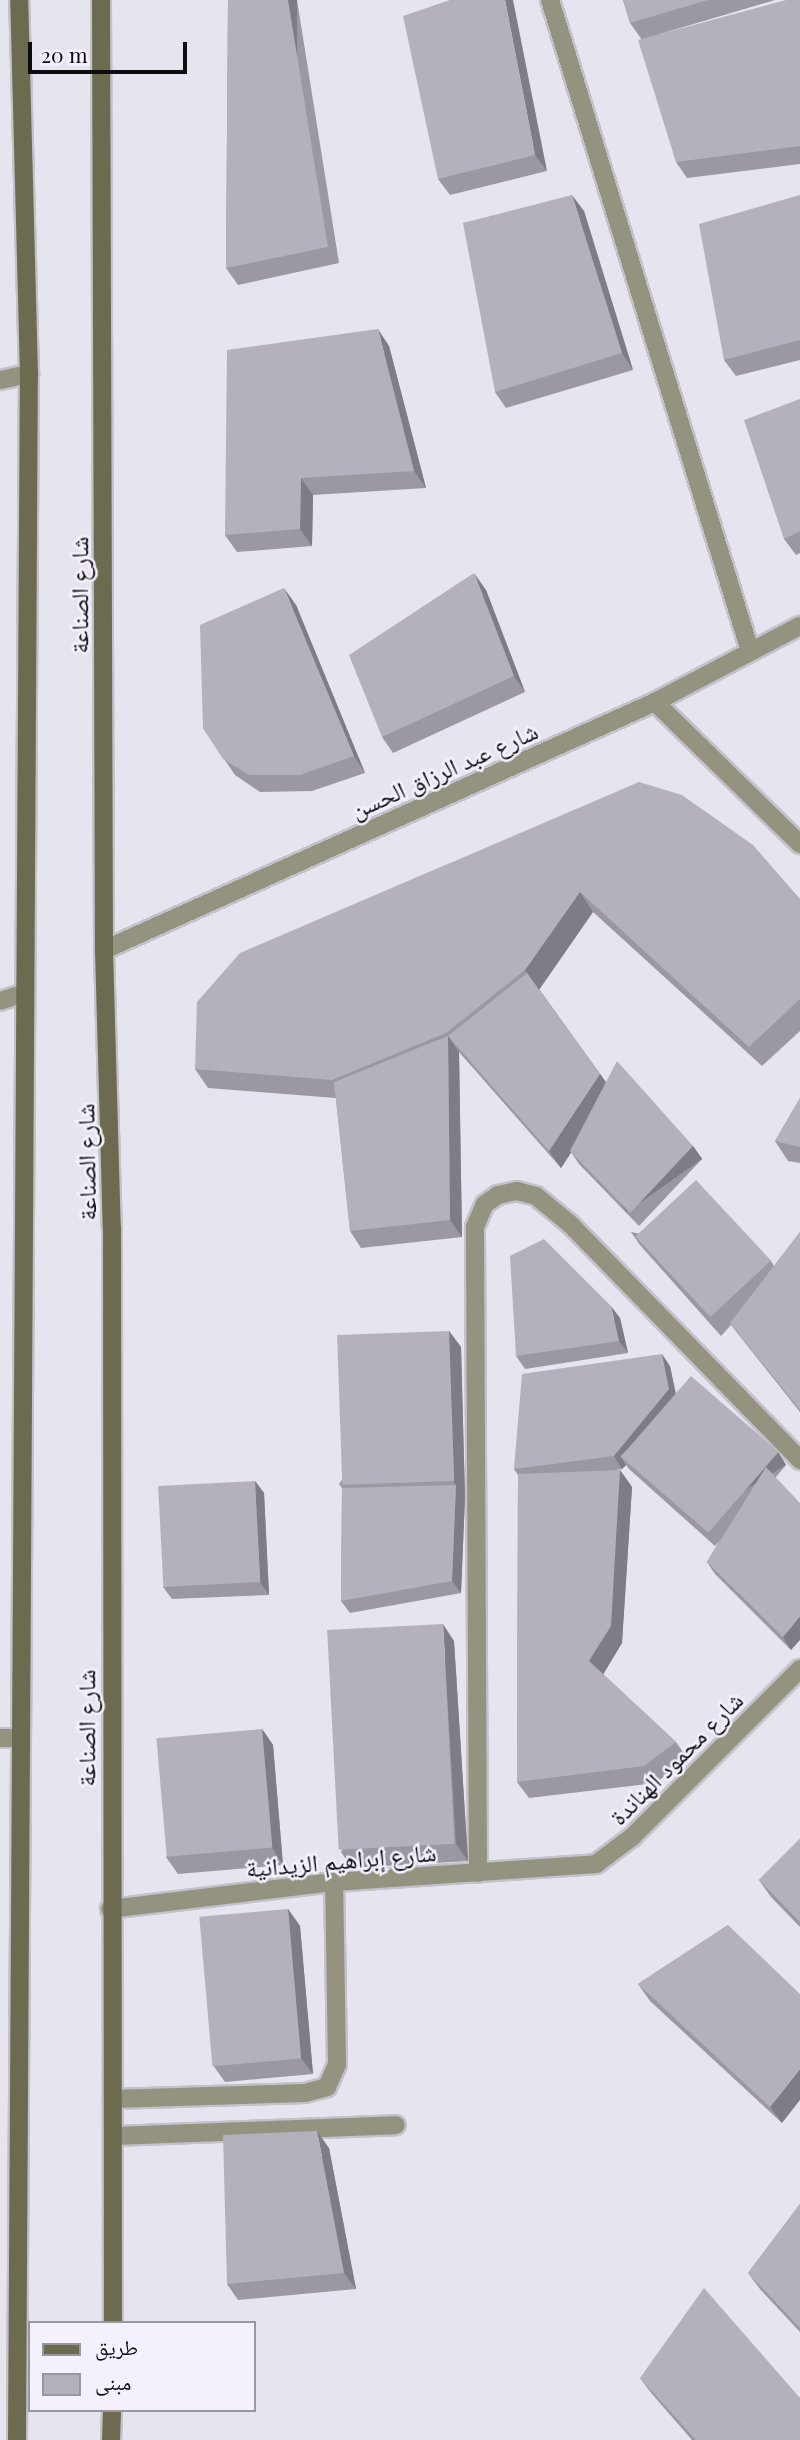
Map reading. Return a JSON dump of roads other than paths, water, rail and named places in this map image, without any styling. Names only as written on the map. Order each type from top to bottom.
[{"type":"main road","name":"شارع الصناعة","points":[[17,2440],[29,374],[19,0]]},
{"type":"main road","name":"شارع الصناعة","points":[[101,0],[104,950],[112,1228],[110,1909],[115,2136],[113,2321]]},
{"type":"main road","points":[[111,2440],[112,2412]]},
{"type":"street","points":[[550,0],[750,651]]},
{"type":"street","points":[[0,380],[29,374]]},
{"type":"street","name":"شارع عبد الرزاق الحسن","points":[[104,950],[655,702],[800,626]]},
{"type":"street","points":[[655,702],[800,844]]},
{"type":"street","points":[[0,1001],[24,993]]},
{"type":"street","points":[[478,1873],[475,1227],[485,1204],[498,1195],[517,1191],[536,1196],[570,1224],[800,1460]]},
{"type":"street","name":"شارع محمود الهناندة","points":[[577,1869],[611,1856],[800,1669]]},
{"type":"street","points":[[0,1738],[21,1738]]},
{"type":"street","name":"شارع إبراهيم الزيدانية","points":[[110,1909],[334,1882],[577,1869]]},
{"type":"street","points":[[113,2099],[305,2093],[327,2087],[337,2065],[334,1882]]},
{"type":"street","points":[[115,2136],[396,2124]]}]
